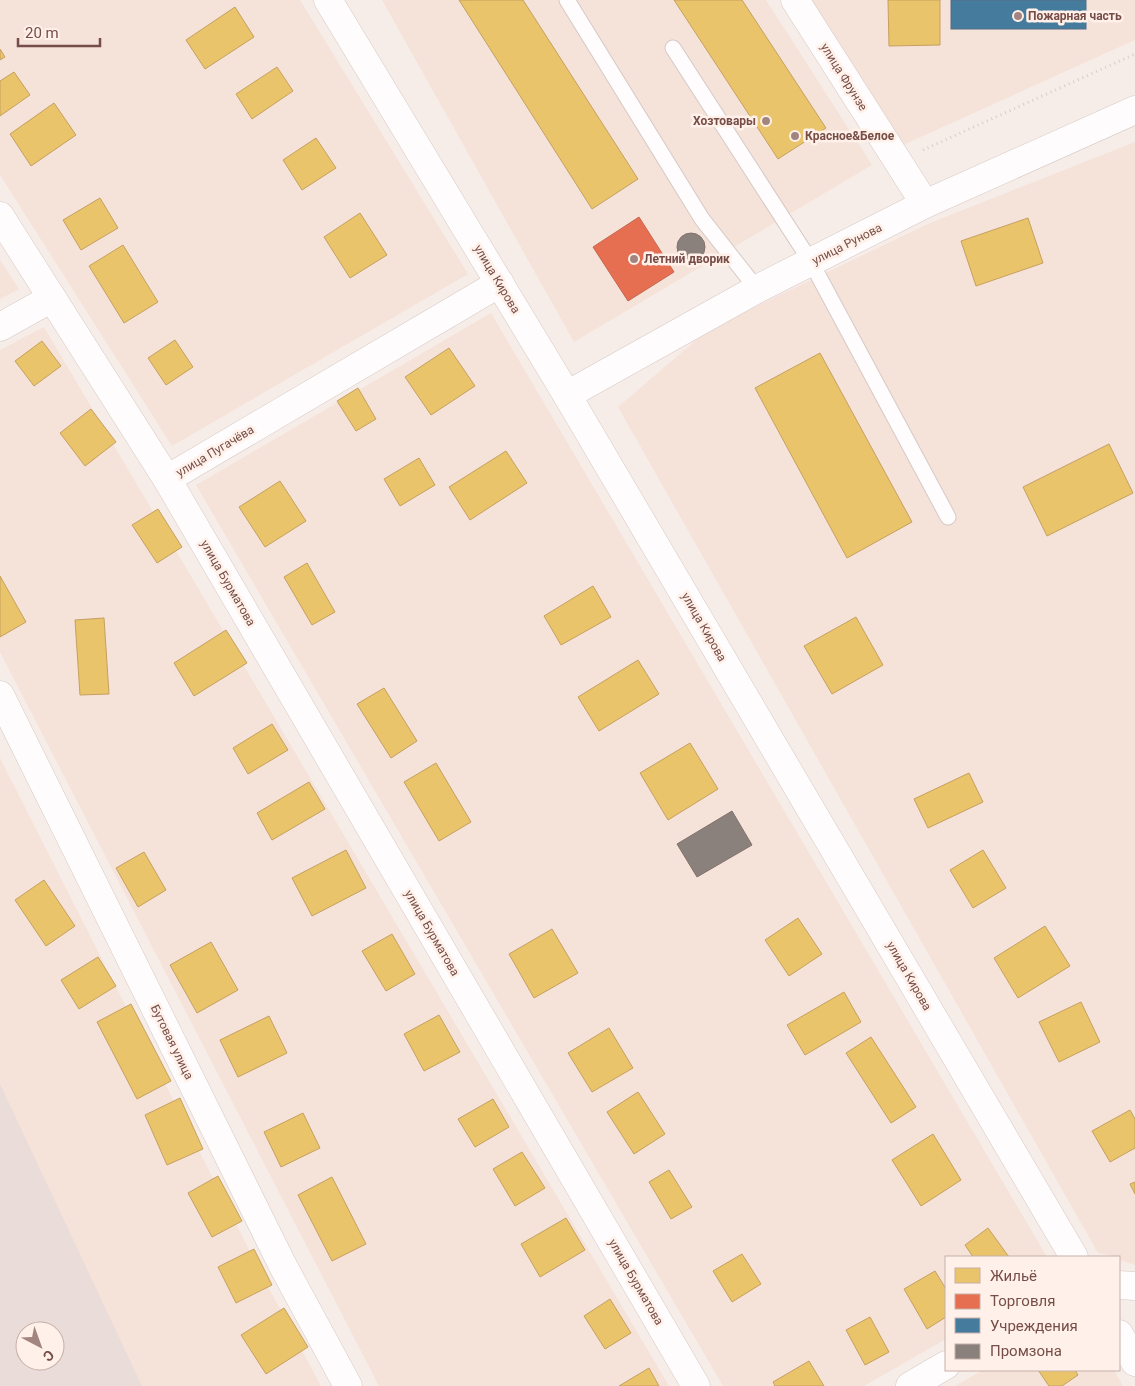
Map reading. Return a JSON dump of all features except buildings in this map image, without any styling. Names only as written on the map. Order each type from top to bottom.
[{"type":"street","name":"улица Кирова","points":[[328,0],[500,282],[1073,1256]]},
{"type":"street","name":"улица Фрунзе","points":[[795,0],[925,204]]},
{"type":"street","name":"улица Рунова","points":[[567,395],[757,289],[925,204],[1135,110]]},
{"type":"street","points":[[0,216],[52,298],[0,327]]},
{"type":"street","name":"улица Пугачёва","points":[[52,298],[167,479],[500,282]]},
{"type":"street","name":"улица Бурматова","points":[[167,479],[696,1386]]},
{"type":"street","name":"Бутовая улица","points":[[0,695],[283,1266],[348,1386]]},
{"type":"street","points":[[1120,1285],[1135,1286]]},
{"type":"street","points":[[1120,1336],[1135,1362]]},
{"type":"street","points":[[910,1386],[945,1366]]},
{"type":"lane","points":[[567,0],[702,219],[757,289]]},
{"type":"lane","points":[[673,48],[810,262],[948,518]]},
{"type":"path","points":[[898,162],[1135,54]]},
{"type":"shaded area","points":[[0,0],[300,0],[468,274],[172,446],[0,175]]},
{"type":"shaded area","points":[[382,0],[766,0],[872,165],[574,342]]},
{"type":"shaded area","points":[[811,0],[1135,0],[1135,40],[903,145]]},
{"type":"shaded area","points":[[1135,142],[1135,1265],[1120,1260],[1120,1256],[1098,1253],[618,407],[709,329],[930,223]]},
{"type":"shaded area","points":[[0,260],[19,289],[0,299]]},
{"type":"shaded area","points":[[491,313],[1046,1256],[945,1256],[945,1340],[864,1386],[723,1386],[196,485]]},
{"type":"shaded area","points":[[44,327],[669,1386],[379,1386],[0,652],[0,350]]},
{"type":"shaded area","points":[[0,758],[263,1277],[321,1386],[0,1386]]},
{"type":"shaded area","points":[[0,1084],[142,1386],[0,1386]]},
{"type":"shaded area","points":[[981,1371],[1115,1371],[1123,1386],[955,1386]]},
{"type":"place","name":"Пожарная часть","points":[[1018,16]]},
{"type":"place","name":"Хозтовары","points":[[766,121]]},
{"type":"place","name":"Красное&Белое","points":[[795,136]]},
{"type":"place","name":"Летний дворик","points":[[634,259]]}]
